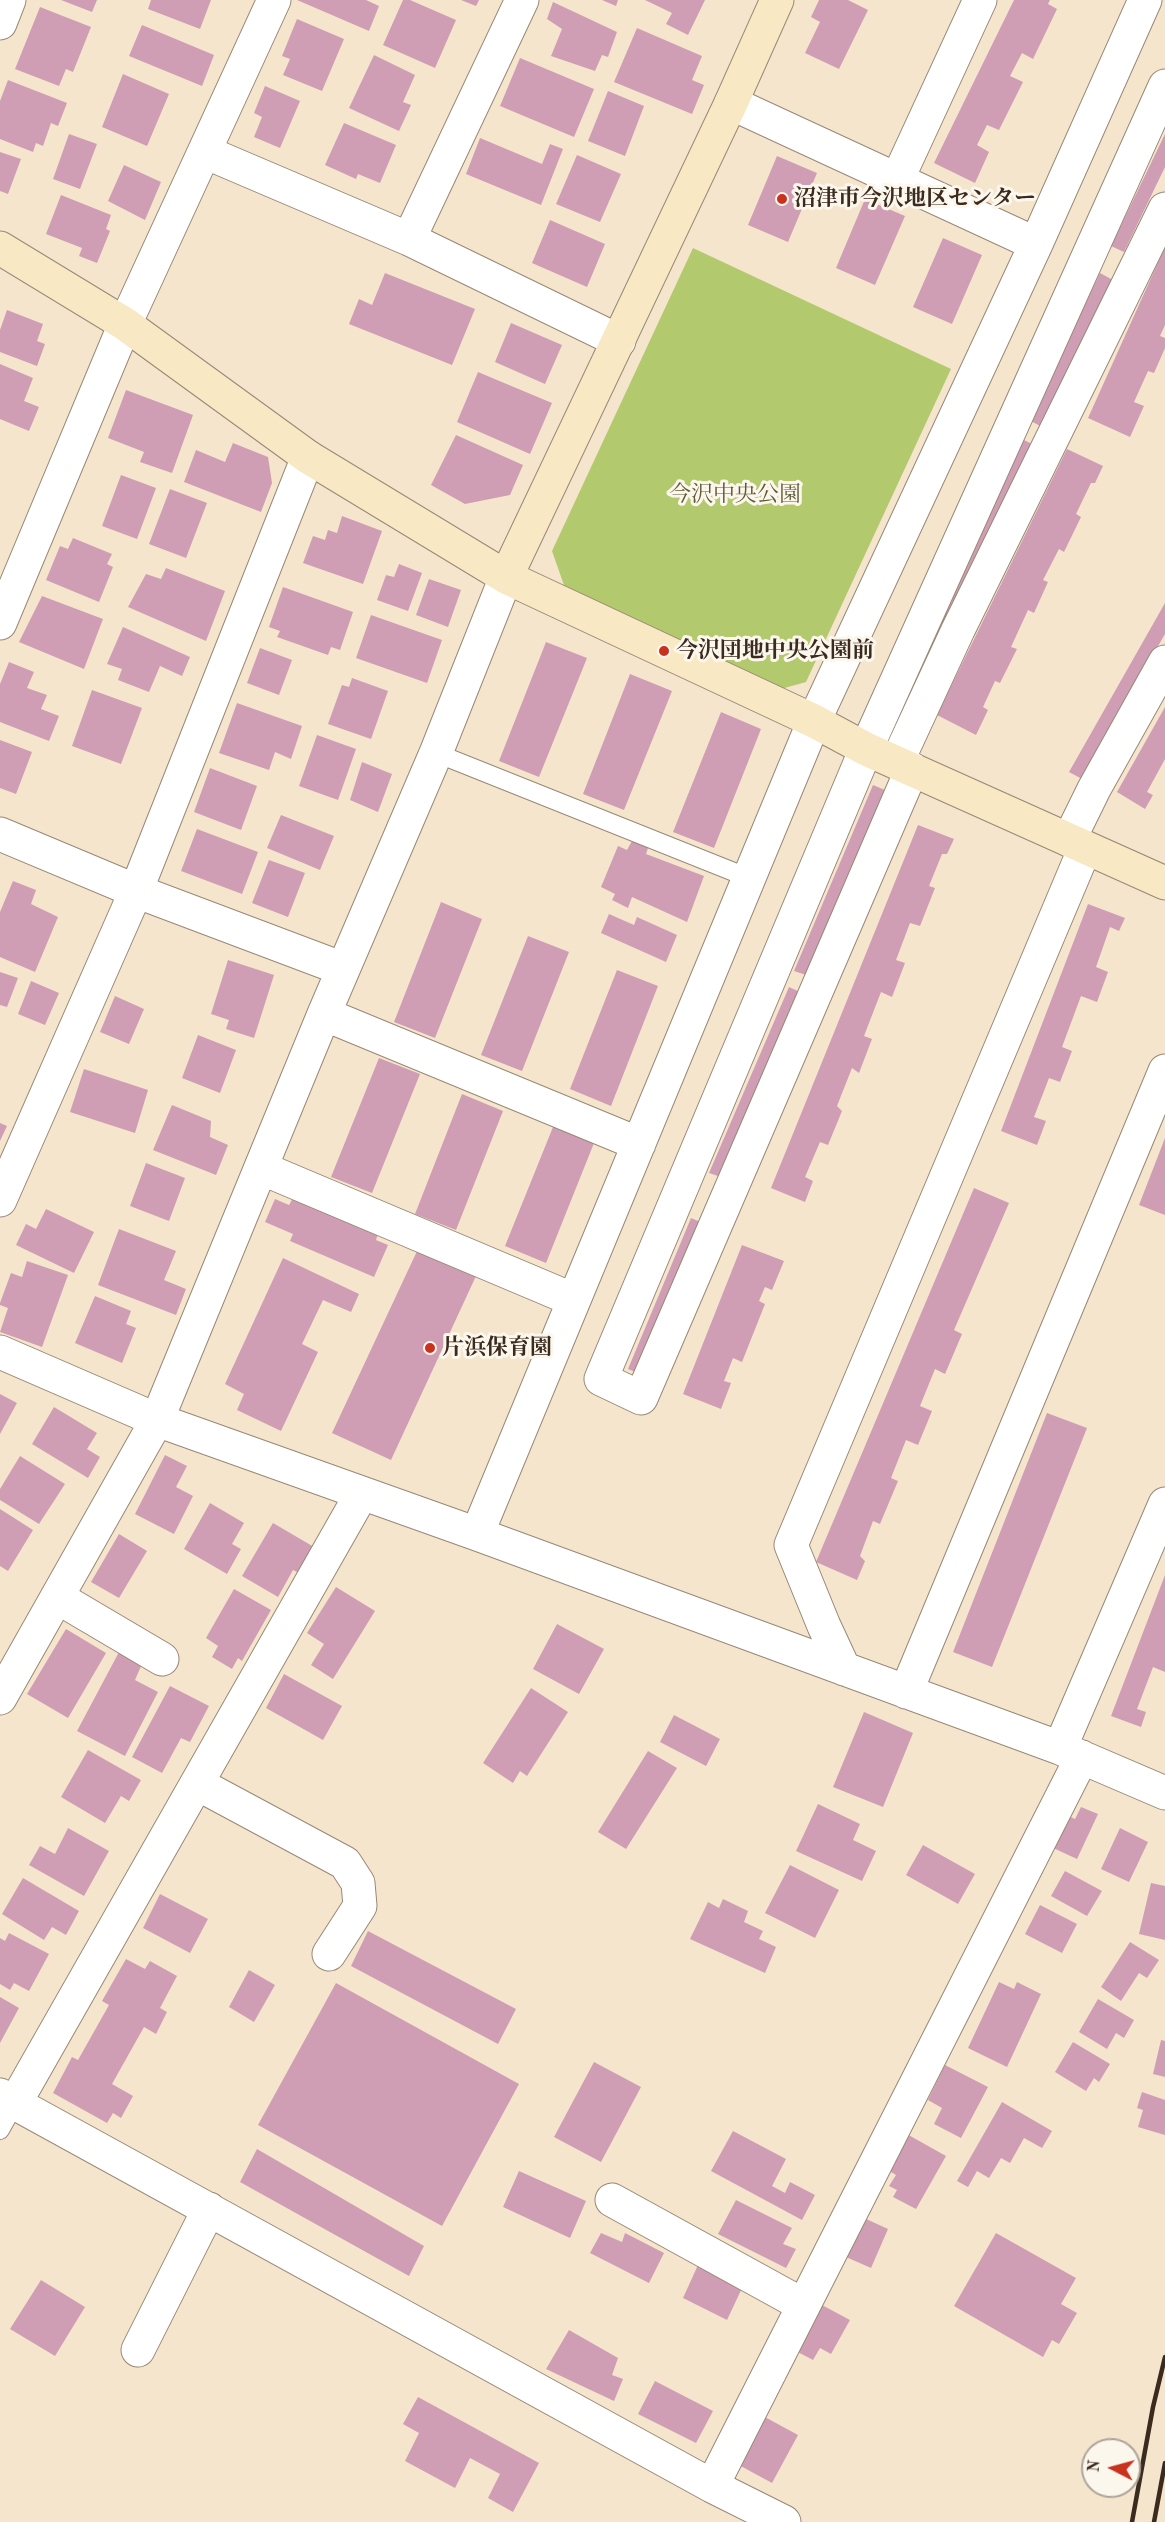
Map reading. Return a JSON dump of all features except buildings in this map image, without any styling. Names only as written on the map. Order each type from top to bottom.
[{"type":"street","points":[[0,23],[9,0]]},
{"type":"street","points":[[0,623],[124,324],[274,0]]},
{"type":"street","points":[[409,239],[522,0]]},
{"type":"street","points":[[0,1698],[157,1420],[324,1014],[436,753],[506,577],[619,342],[777,0]]},
{"type":"street","points":[[897,180],[980,0]]},
{"type":"street","points":[[477,1534],[814,721],[1036,244],[1145,0]]},
{"type":"street","points":[[1165,86],[866,749],[601,1379],[641,1398],[904,766],[958,630],[1165,209]]},
{"type":"street","points":[[731,103],[1036,244]]},
{"type":"street","points":[[205,152],[409,239],[619,342]]},
{"type":"street","points":[[0,248],[124,324],[308,457],[506,577],[814,721],[866,749],[1165,883]]},
{"type":"street","points":[[0,1200],[136,891],[308,457]]},
{"type":"street","points":[[844,1669],[791,1545],[1077,844],[1094,789],[1165,662]]},
{"type":"street","points":[[0,834],[136,891],[343,969]]},
{"type":"street","points":[[324,1014],[639,1144]]},
{"type":"street","points":[[906,1692],[1165,1071]]},
{"type":"street","points":[[261,1168],[574,1300]]},
{"type":"street","points":[[0,1352],[157,1420],[477,1534],[1071,1752],[1165,1793]]},
{"type":"street","points":[[362,1493],[198,1784],[5,2109],[209,2209],[712,2486],[784,2522]]},
{"type":"street","points":[[712,2486],[803,2305],[1071,1752],[1165,1504]]},
{"type":"street","points":[[57,1597],[162,1659]]},
{"type":"street","points":[[198,1784],[345,1863],[358,1883],[360,1906],[329,1954]]},
{"type":"street","points":[[612,2200],[803,2305]]},
{"type":"street","points":[[138,2350],[209,2209]]},
{"type":"lane","points":[[436,753],[749,878]]},
{"type":"green space","name":"今沢中央公園","points":[[693,248],[951,369],[806,682],[781,689],[565,588],[552,551]]},
{"type":"railway","points":[[1132,2522],[1153,2407],[1165,2357]]},
{"type":"railway","points":[[1154,2522],[1165,2463]]},
{"type":"place","name":"沼津市今沢地区センター","points":[[782,199]]},
{"type":"place","name":"今沢団地中央公園前","points":[[664,651]]},
{"type":"place","name":"片浜保育園","points":[[430,1348]]}]
